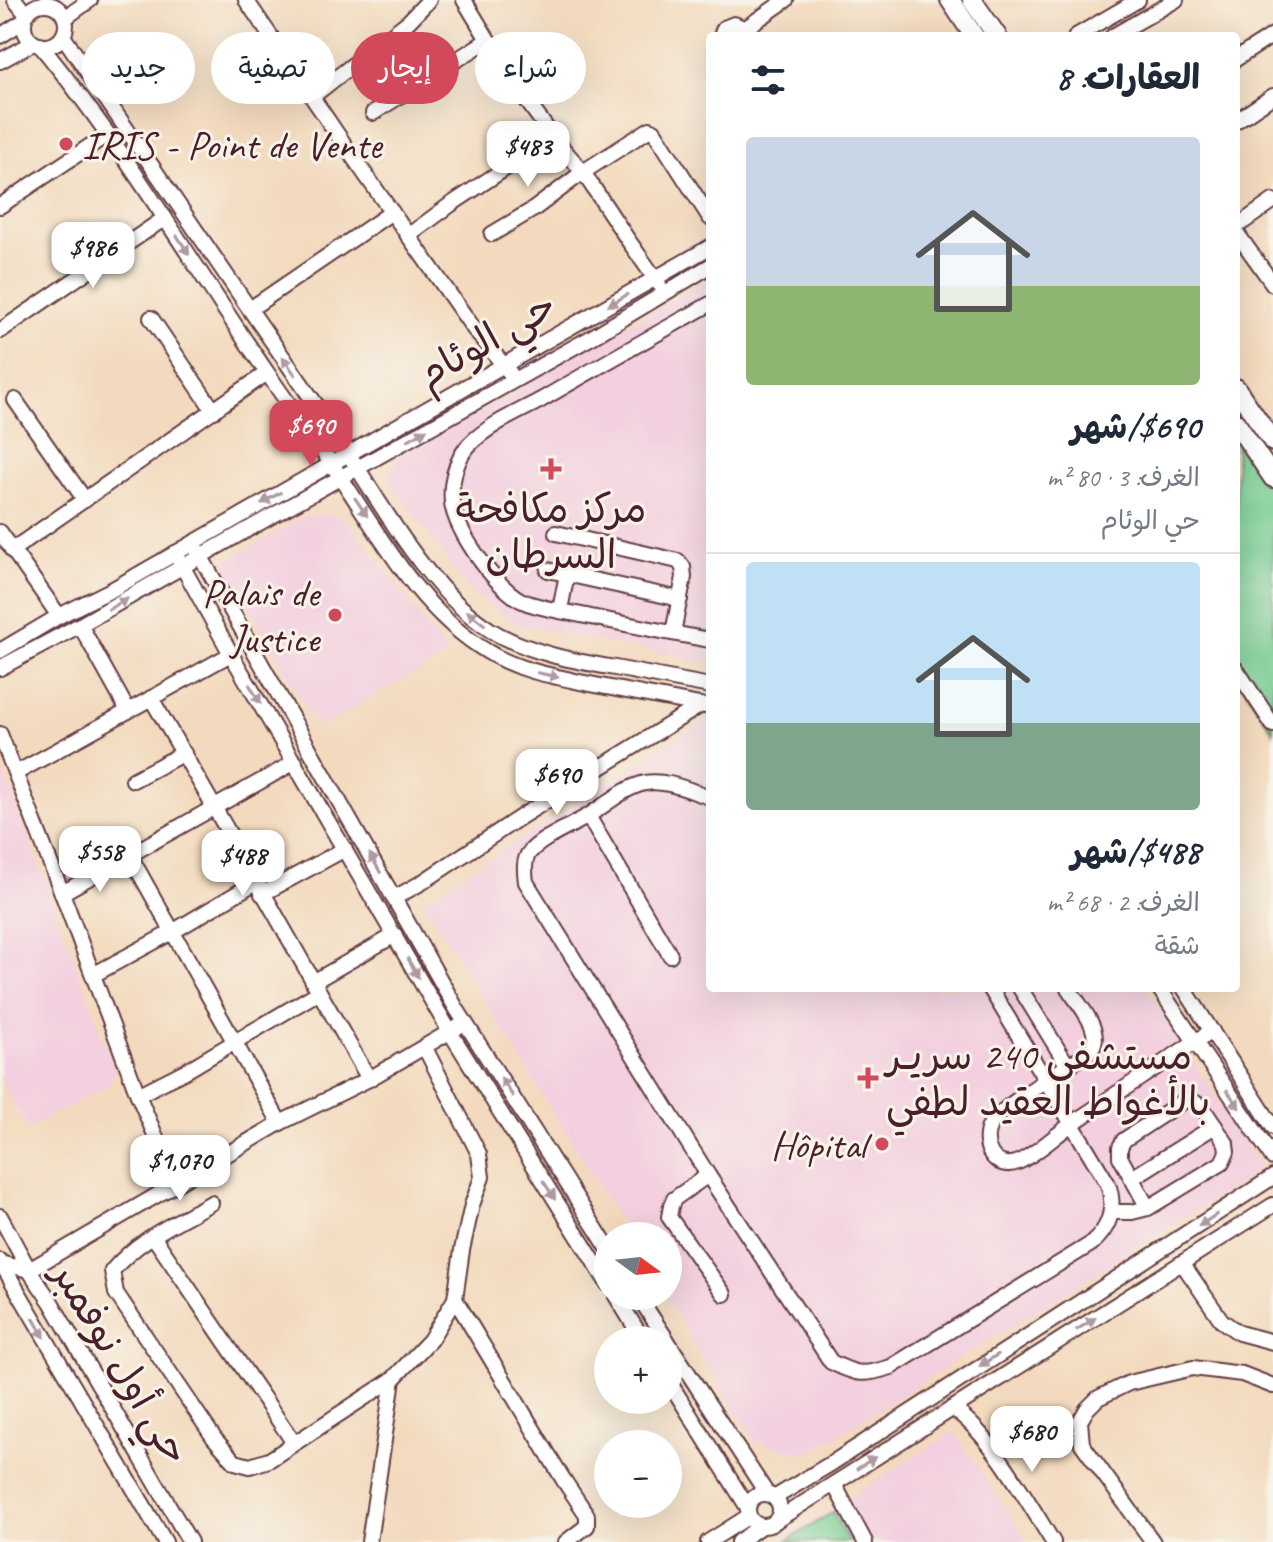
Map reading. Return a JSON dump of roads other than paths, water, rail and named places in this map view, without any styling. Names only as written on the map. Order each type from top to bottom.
[{"type":"main road","points":[[950,0],[971,32]]},
{"type":"main road","points":[[972,0],[994,32]]},
{"type":"main road","points":[[1240,394],[1273,442]]},
{"type":"main road","points":[[1240,429],[1273,478]]},
{"type":"street","points":[[15,0],[25,18],[26,34],[74,86],[108,134],[267,373],[429,604],[457,630],[488,652],[524,669],[705,706]]},
{"type":"street","points":[[65,18],[90,0]]},
{"type":"street","points":[[246,0],[268,32]]},
{"type":"street","points":[[335,79],[409,21],[429,0]]},
{"type":"street","points":[[464,0],[483,32]]},
{"type":"street","points":[[745,32],[786,0]]},
{"type":"street","points":[[1083,32],[1138,0]]},
{"type":"street","points":[[1120,32],[1176,0]]},
{"type":"street","points":[[0,36],[42,2],[57,7],[65,18],[63,36],[53,44],[37,44],[0,61]]},
{"type":"street","points":[[722,32],[730,24],[738,25],[743,32]]},
{"type":"street","points":[[1240,56],[1273,35]]},
{"type":"street","points":[[63,36],[400,533],[444,590],[498,634],[531,650],[587,664],[706,685]]},
{"type":"street","points":[[373,113],[475,48]]},
{"type":"street","points":[[1240,118],[1273,96]]},
{"type":"street","points":[[318,104],[474,329],[515,380]]},
{"type":"street","points":[[529,104],[583,172],[666,294]]},
{"type":"street","points":[[492,234],[534,209],[583,172],[650,129],[706,212]]},
{"type":"street","points":[[0,206],[108,134]]},
{"type":"street","points":[[408,236],[553,137]]},
{"type":"street","points":[[1240,226],[1273,201]]},
{"type":"street","points":[[250,309],[392,212]]},
{"type":"street","points":[[0,331],[165,218]]},
{"type":"street","points":[[1240,235],[1273,284]]},
{"type":"street","name":"حي الوئام","points":[[0,668],[80,625],[179,560],[193,543],[706,249]]},
{"type":"street","name":"حي الوئام","points":[[0,651],[113,589],[179,560],[202,557],[706,269]]},
{"type":"street","points":[[706,306],[486,432],[464,452],[452,483],[452,503],[457,522],[483,562],[506,589],[525,602],[706,639]]},
{"type":"street","points":[[151,318],[214,411]]},
{"type":"street","points":[[12,550],[267,373]]},
{"type":"street","points":[[15,400],[85,500]]},
{"type":"street","points":[[0,532],[59,616]]},
{"type":"street","points":[[556,533],[678,561],[683,567],[684,577],[673,633]]},
{"type":"street","points":[[193,543],[456,1008],[594,1226]]},
{"type":"street","points":[[179,560],[450,1032],[594,1262]]},
{"type":"street","points":[[548,570],[680,599]]},
{"type":"street","points":[[560,610],[567,574]]},
{"type":"street","points":[[80,625],[128,711]]},
{"type":"street","points":[[16,773],[231,654]]},
{"type":"street","points":[[1240,675],[1273,725]]},
{"type":"street","points":[[151,698],[369,1079]]},
{"type":"street","points":[[394,898],[522,816],[705,706]]},
{"type":"street","points":[[0,734],[138,1095],[176,1184]]},
{"type":"street","points":[[133,780],[184,753]]},
{"type":"street","points":[[62,893],[295,762]]},
{"type":"street","points":[[706,796],[659,782],[643,783],[630,789],[539,844],[527,855],[524,868],[526,882],[708,1175],[831,1362],[852,1372],[871,1374],[891,1367],[1091,1244],[1105,1230],[1112,1212],[1108,1184],[992,992]]},
{"type":"street","points":[[588,816],[670,955]]},
{"type":"street","points":[[93,975],[259,888],[345,849]]},
{"type":"street","points":[[130,856],[280,1123]]},
{"type":"street","points":[[138,1095],[235,1042],[395,935]]},
{"type":"street","points":[[1022,992],[1068,1066]]},
{"type":"street","points":[[1071,992],[1093,1026],[1095,1043],[1088,1052],[994,1119],[986,1140],[990,1155],[1003,1164],[1019,1162],[1212,1031]]},
{"type":"street","points":[[1162,992],[1273,1158]]},
{"type":"street","points":[[1187,992],[1273,1127]]},
{"type":"street","points":[[0,1262],[29,1270],[280,1123],[369,1079],[466,1021]]},
{"type":"street","points":[[211,1203],[153,1236],[121,1260],[112,1271],[116,1293],[206,1427],[235,1462],[250,1466],[269,1460],[393,1379],[430,1340],[455,1299],[462,1250],[482,1177],[479,1154],[425,1048]]},
{"type":"street","points":[[1112,1212],[1148,1208],[1222,1163],[1227,1152],[1226,1143],[1202,1107],[1194,1102],[1185,1100],[1124,1140],[1120,1147],[1120,1157],[1148,1208]]},
{"type":"street","points":[[1132,1178],[1215,1126]]},
{"type":"street","points":[[708,1175],[674,1199],[669,1217],[724,1294]]},
{"type":"street","points":[[708,1542],[748,1512],[753,1499],[761,1494],[770,1496],[832,1463],[1273,1177]]},
{"type":"street","points":[[682,1403],[752,1521],[767,1526],[1273,1205]]},
{"type":"street","name":"حي أول نوفمبر","points":[[0,1216],[190,1542]]},
{"type":"street","points":[[153,1236],[294,1443]]},
{"type":"street","name":"حي أول نوفمبر","points":[[0,1262],[165,1542]]},
{"type":"street","points":[[1182,1263],[1222,1321],[1239,1333],[1273,1342]]},
{"type":"street","points":[[455,1299],[587,1515],[587,1526],[566,1542]]},
{"type":"street","points":[[682,1364],[780,1509],[777,1520]]},
{"type":"street","points":[[1153,1542],[1082,1444],[1080,1421],[1087,1409],[1098,1398],[1129,1383],[1193,1368],[1242,1374],[1273,1386]]},
{"type":"street","points":[[369,1542],[393,1379]]},
{"type":"street","points":[[969,1397],[970,1411],[977,1429]]},
{"type":"street","points":[[952,1408],[977,1429],[1053,1542]]},
{"type":"street","points":[[834,1484],[865,1542]]},
{"type":"street","points":[[738,1542],[761,1526]]},
{"type":"place","name":"IRIS - Point de Vente","points":[[66,144]]},
{"type":"place","name":"مركز مكافحة السرطان","points":[[551,469]]},
{"type":"place","name":"Palais de Justice","points":[[335,615]]},
{"type":"place","name":"مستشفى 240 سريـر بالأغواط العقيد لطفي","points":[[868,1078]]},
{"type":"place","name":"Hôpital","points":[[882,1144]]}]
